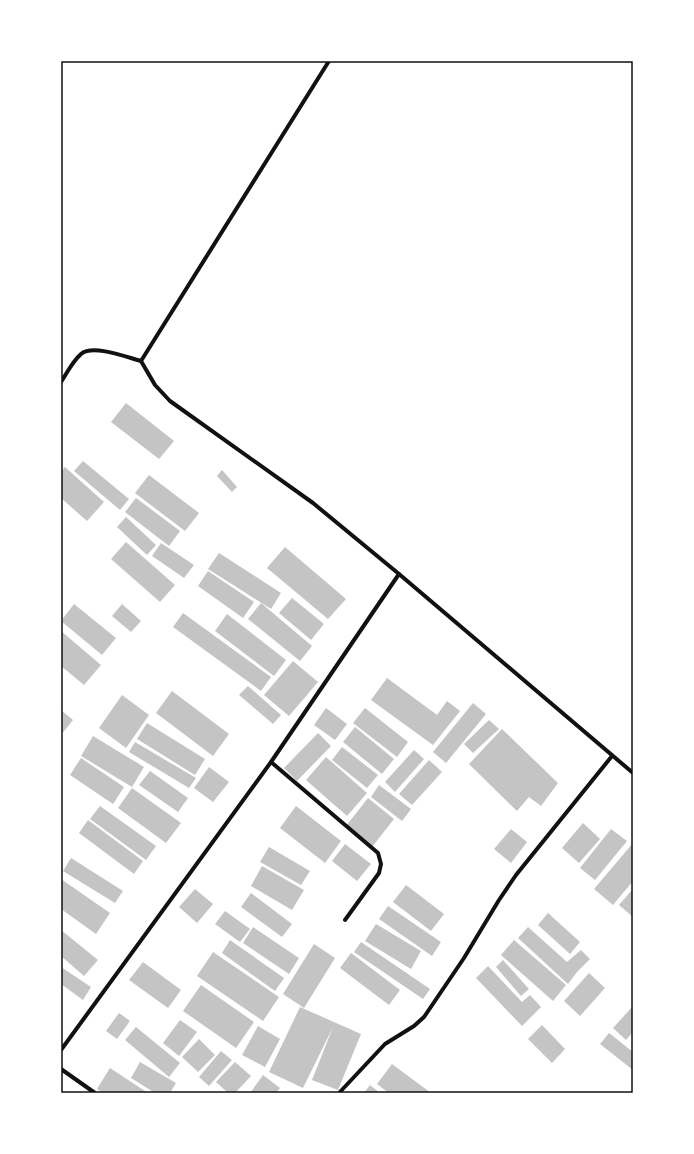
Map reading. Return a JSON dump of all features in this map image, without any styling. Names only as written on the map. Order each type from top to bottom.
[{"type":"street","points":[[141,361],[329,61]]},
{"type":"street","points":[[61,382],[71,364],[82,353],[95,349],[141,361],[155,385],[170,401],[313,503],[633,773]]},
{"type":"street","points":[[61,1050],[271,762],[399,574]]},
{"type":"street","points":[[339,1093],[385,1044],[414,1026],[424,1017],[464,958],[516,875],[612,756]]},
{"type":"street","points":[[271,762],[378,853],[381,864],[378,873],[345,920]]},
{"type":"street","points":[[61,1069],[95,1093]]},
{"type":"building","points":[[126,403],[174,441],[159,459],[111,422]]},
{"type":"building","points":[[83,461],[129,499],[120,510],[74,471]]},
{"type":"building","points":[[65,467],[104,502],[87,521],[61,498],[61,472]]},
{"type":"building","points":[[222,470],[237,487],[232,492],[217,476]]},
{"type":"building","points":[[149,475],[199,513],[185,531],[135,493]]},
{"type":"building","points":[[136,498],[180,531],[169,546],[125,512]]},
{"type":"building","points":[[126,517],[156,545],[147,555],[117,527]]},
{"type":"building","points":[[126,542],[175,585],[160,602],[111,559]]},
{"type":"building","points":[[161,543],[194,565],[184,578],[152,556]]},
{"type":"building","points":[[285,547],[346,599],[328,619],[267,568]]},
{"type":"building","points":[[219,553],[281,593],[271,609],[208,569]]},
{"type":"building","points":[[208,571],[254,602],[243,618],[198,586]]},
{"type":"building","points":[[292,598],[324,624],[311,640],[279,613]]},
{"type":"building","points":[[261,603],[312,646],[300,661],[248,619]]},
{"type":"building","points":[[74,604],[116,638],[102,655],[61,621]]},
{"type":"building","points":[[122,604],[141,621],[131,632],[112,616]]},
{"type":"building","points":[[183,613],[271,677],[261,691],[173,627]]},
{"type":"building","points":[[227,614],[286,660],[274,676],[215,631]]},
{"type":"building","points":[[61,631],[101,665],[84,685],[61,666]]},
{"type":"building","points":[[293,661],[318,682],[289,716],[264,695]]},
{"type":"building","points":[[387,678],[437,715],[447,701],[460,711],[433,745],[371,700]]},
{"type":"building","points":[[248,686],[281,715],[273,724],[239,695]]},
{"type":"building","points":[[172,691],[229,734],[213,756],[156,713]]},
{"type":"building","points":[[122,695],[149,715],[126,748],[99,728]]},
{"type":"building","points":[[473,703],[486,714],[446,763],[433,752]]},
{"type":"building","points":[[326,708],[347,724],[335,740],[314,725]]},
{"type":"building","points":[[365,708],[408,742],[397,757],[353,723]]},
{"type":"building","points":[[61,710],[73,720],[61,735]]},
{"type":"building","points":[[489,720],[499,729],[473,753],[464,744]]},
{"type":"building","points":[[147,723],[205,759],[195,775],[137,739]]},
{"type":"building","points":[[355,727],[394,759],[382,774],[343,742]]},
{"type":"building","points":[[502,729],[558,783],[541,806],[529,797],[517,811],[469,764]]},
{"type":"building","points":[[318,733],[331,746],[297,781],[284,768]]},
{"type":"building","points":[[93,736],[144,767],[132,787],[81,756]]},
{"type":"building","points":[[135,742],[196,778],[189,788],[129,752]]},
{"type":"building","points":[[342,747],[378,775],[367,788],[332,760]]},
{"type":"building","points":[[414,750],[424,759],[395,792],[385,782]]},
{"type":"building","points":[[326,757],[367,793],[347,816],[306,780]]},
{"type":"building","points":[[81,758],[124,787],[113,804],[70,775]]},
{"type":"building","points":[[429,760],[442,772],[412,805],[399,794]]},
{"type":"building","points":[[209,767],[229,782],[213,802],[194,788]]},
{"type":"building","points":[[150,771],[188,798],[178,812],[139,785]]},
{"type":"building","points":[[379,785],[411,809],[402,821],[371,797]]},
{"type":"building","points":[[132,788],[181,823],[166,843],[118,808]]},
{"type":"building","points":[[368,798],[394,819],[372,847],[346,826]]},
{"type":"building","points":[[100,806],[156,846],[146,860],[90,819]]},
{"type":"building","points":[[296,806],[341,841],[325,863],[280,828]]},
{"type":"building","points":[[88,820],[143,861],[134,874],[79,833]]},
{"type":"building","points":[[583,823],[600,839],[579,863],[562,848]]},
{"type":"building","points":[[511,829],[527,842],[511,863],[494,849]]},
{"type":"building","points":[[611,829],[627,841],[595,880],[580,868]]},
{"type":"building","points":[[633,843],[633,881],[613,905],[594,889]]},
{"type":"building","points":[[345,844],[371,864],[357,881],[332,861]]},
{"type":"building","points":[[269,847],[310,871],[301,885],[260,862]]},
{"type":"building","points":[[71,858],[123,891],[115,903],[63,871]]},
{"type":"building","points":[[262,866],[304,890],[292,910],[251,886]]},
{"type":"building","points":[[61,879],[110,913],[96,934],[61,909]]},
{"type":"building","points":[[406,885],[444,914],[431,931],[393,902]]},
{"type":"building","points":[[195,889],[213,904],[197,923],[179,907]]},
{"type":"building","points":[[633,889],[633,917],[619,905]]},
{"type":"building","points":[[251,893],[292,924],[282,937],[241,907]]},
{"type":"building","points":[[388,906],[441,942],[432,956],[379,919]]},
{"type":"building","points":[[225,911],[250,929],[240,942],[215,924]]},
{"type":"building","points":[[548,913],[580,942],[570,954],[538,925]]},
{"type":"building","points":[[376,924],[421,951],[411,969],[365,941]]},
{"type":"building","points":[[253,927],[299,958],[289,974],[243,943]]},
{"type":"building","points":[[528,927],[567,962],[581,950],[590,959],[568,984],[518,938]]},
{"type":"building","points":[[61,930],[98,960],[84,976],[61,956]]},
{"type":"building","points":[[230,940],[284,978],[275,991],[222,953]]},
{"type":"building","points":[[514,940],[566,985],[553,1001],[501,955]]},
{"type":"building","points":[[361,942],[430,989],[423,999],[354,952]]},
{"type":"building","points":[[314,944],[335,958],[304,1008],[283,994]]},
{"type":"building","points":[[213,952],[279,997],[263,1021],[197,976]]},
{"type":"building","points":[[351,953],[400,990],[389,1005],[340,968]]},
{"type":"building","points":[[503,960],[529,989],[521,996],[496,967]]},
{"type":"building","points":[[143,962],[181,990],[168,1008],[129,980]]},
{"type":"building","points":[[488,966],[522,1002],[530,995],[541,1007],[522,1026],[476,978]]},
{"type":"building","points":[[61,967],[91,987],[83,1000],[61,984]]},
{"type":"building","points":[[589,973],[605,988],[580,1016],[564,1001]]},
{"type":"building","points":[[201,985],[254,1022],[236,1048],[183,1011]]},
{"type":"building","points":[[633,1006],[633,1032],[626,1040],[613,1028]]},
{"type":"building","points":[[300,1007],[361,1034],[338,1090],[312,1080],[333,1027],[303,1088],[269,1072]]},
{"type":"building","points":[[119,1013],[130,1021],[117,1039],[106,1031]]},
{"type":"building","points":[[180,1020],[197,1032],[179,1056],[163,1043]]},
{"type":"building","points":[[542,1025],[565,1049],[552,1063],[528,1039]]},
{"type":"building","points":[[258,1026],[280,1039],[265,1067],[242,1055]]},
{"type":"building","points":[[136,1027],[180,1063],[169,1077],[125,1040]]},
{"type":"building","points":[[609,1033],[633,1052],[633,1070],[600,1044]]},
{"type":"building","points":[[199,1039],[215,1055],[198,1072],[182,1057]]},
{"type":"building","points":[[221,1051],[232,1060],[209,1086],[199,1077]]},
{"type":"building","points":[[140,1062],[176,1083],[170,1093],[155,1093],[131,1078]]},
{"type":"building","points":[[235,1062],[251,1076],[235,1093],[228,1093],[216,1082]]},
{"type":"building","points":[[392,1064],[431,1093],[389,1093],[377,1084]]},
{"type":"building","points":[[110,1068],[148,1093],[103,1093],[97,1089]]},
{"type":"building","points":[[263,1075],[280,1088],[276,1093],[250,1093]]},
{"type":"building","points":[[370,1085],[380,1093],[364,1093]]}]
